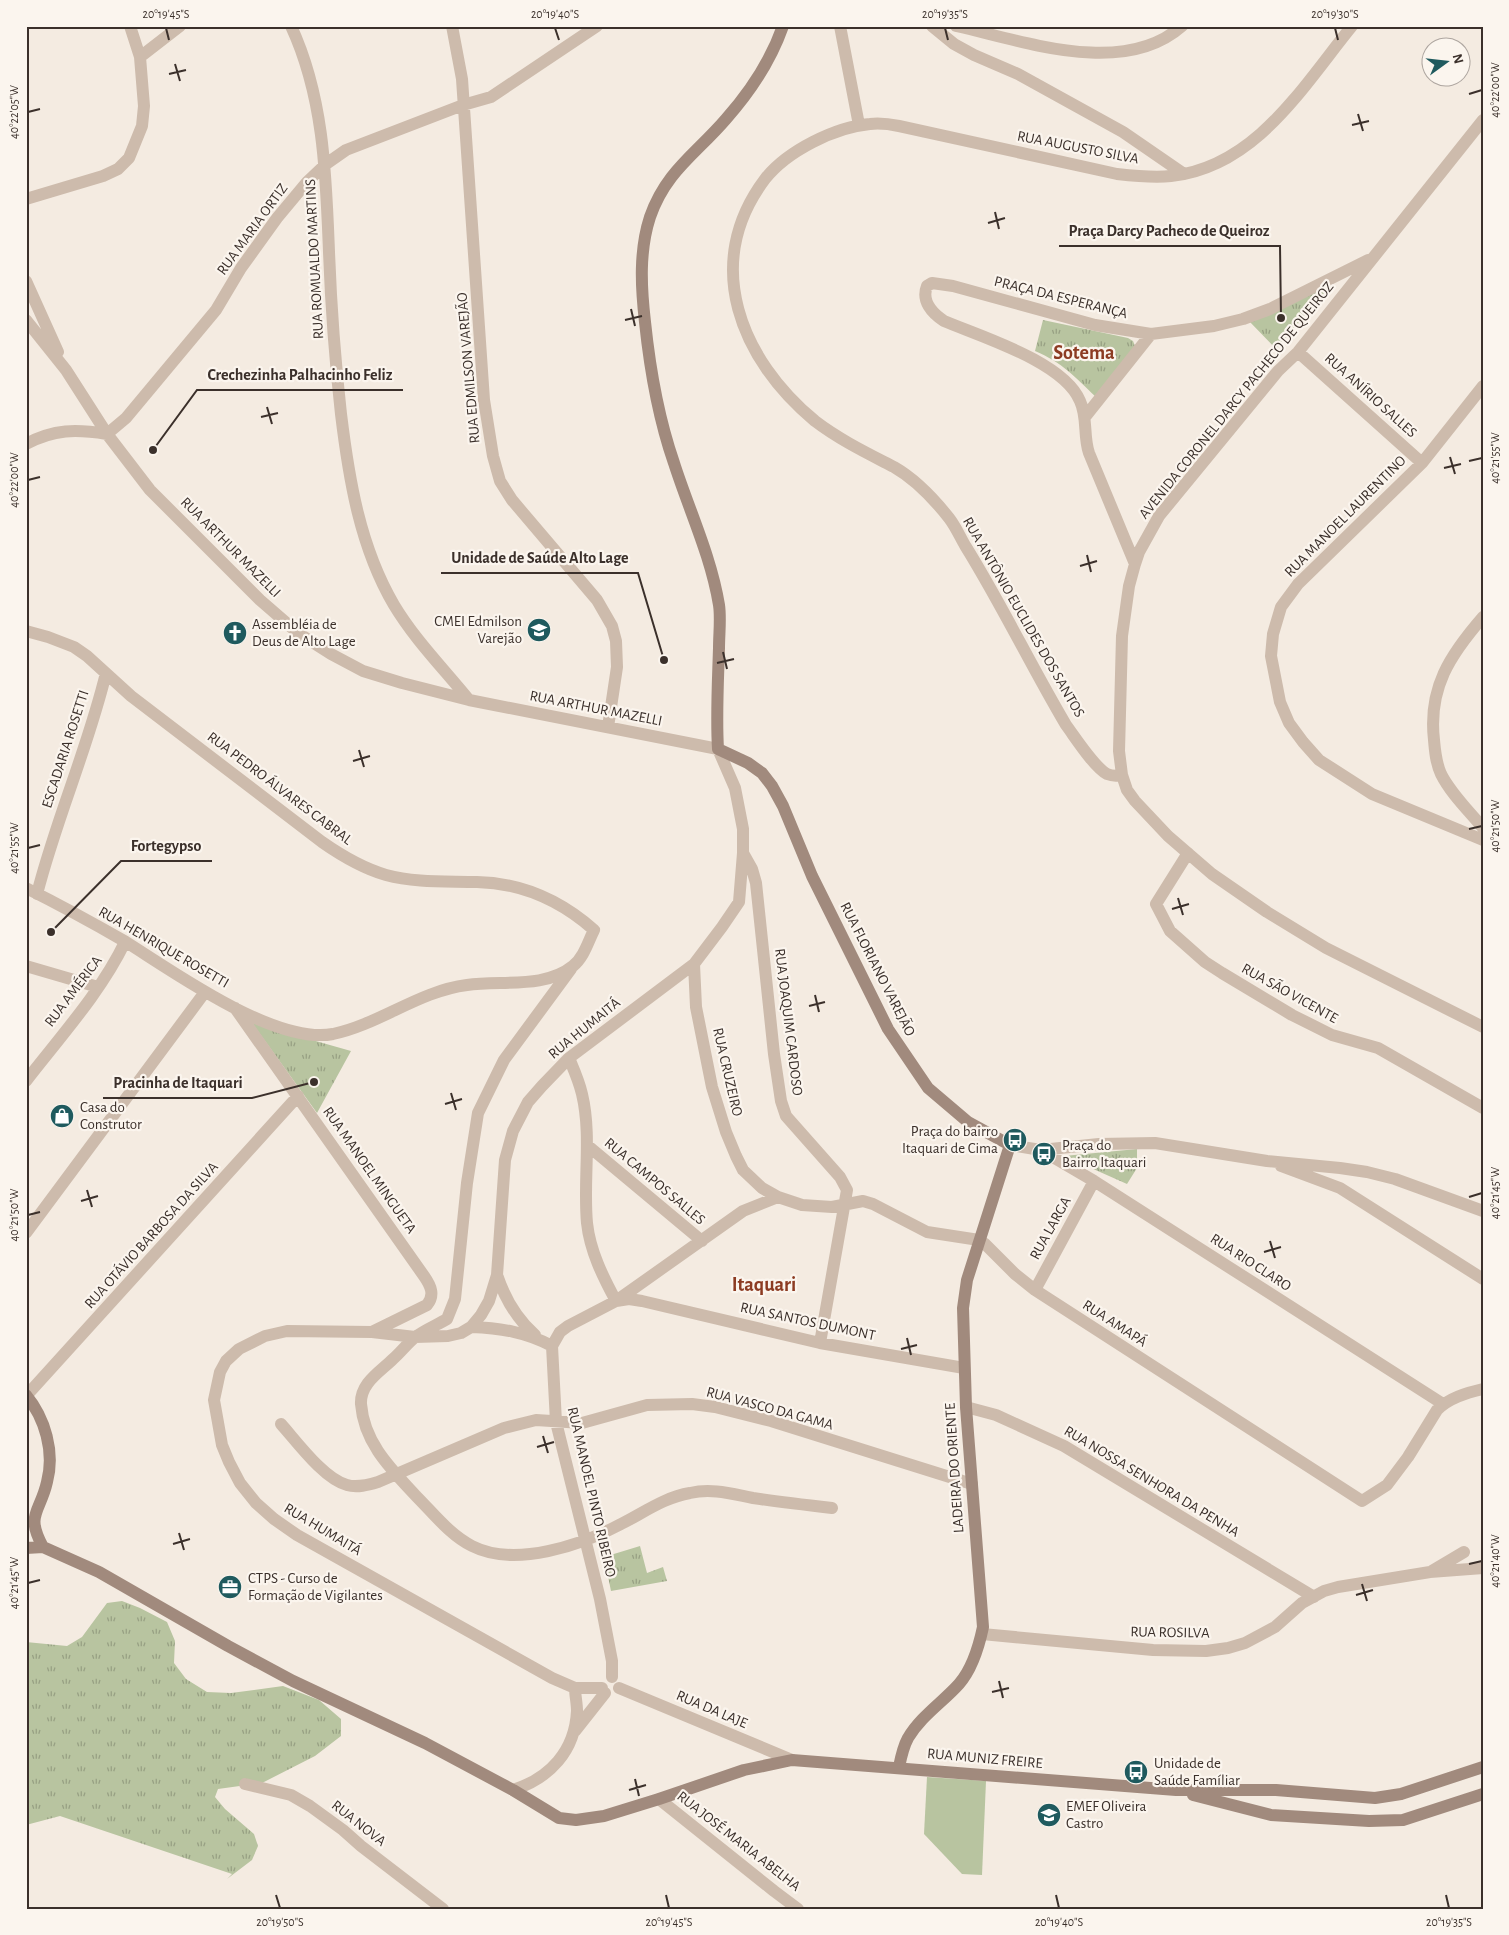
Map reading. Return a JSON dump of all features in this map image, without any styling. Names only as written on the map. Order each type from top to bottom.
[{"type":"street","points":[[26,198],[103,176],[118,169],[129,158],[142,126],[144,106],[140,57],[130,26]]},
{"type":"street","points":[[140,57],[180,26]]},
{"type":"street","name":"RUA ROMUALDO MARTINS","points":[[291,26],[298,41],[314,91],[326,164],[332,326],[339,397],[350,474],[365,541],[382,580],[409,628],[469,700]]},
{"type":"street","name":"RUA EDMILSON VAREJÃO","points":[[452,26],[458,52],[463,105],[484,400],[493,456],[500,481],[512,500],[597,600],[612,626],[616,640],[617,667],[608,727]]},
{"type":"street","name":"RUA MARIA ORTIZ","points":[[107,434],[126,418],[216,310],[241,268],[277,218],[306,182],[326,164],[346,150],[463,105],[491,97],[597,26]]},
{"type":"street","points":[[718,749],[719,606],[703,544],[674,464],[659,414],[648,357],[643,311],[643,247],[651,216],[663,190],[679,166],[726,120],[748,92],[769,57],[783,26]]},
{"type":"street","points":[[840,26],[859,125]]},
{"type":"street","points":[[932,26],[960,48],[1018,74],[1123,132],[1184,174]]},
{"type":"street","points":[[956,26],[1074,53],[1102,53],[1148,46],[1162,41],[1182,26]]},
{"type":"street","name":"RUA AUGUSTO SILVA","points":[[859,125],[899,126],[1117,174],[1153,177],[1184,174],[1216,164],[1251,143],[1280,116],[1352,26]]},
{"type":"street","name":"AVENIDA CORONEL DARCY PACHECO DE QUEIROZ","points":[[1483,120],[1298,352],[1278,371],[1159,516],[1139,552],[1128,594],[1120,663],[1119,751],[1122,775],[1127,790],[1134,801],[1168,836],[1237,892],[1326,948],[1483,1027]]},
{"type":"street","name":"RUA ANTÔNIO EUCLIDES DOS SANTOS","points":[[859,125],[802,148],[782,162],[767,177],[754,195],[737,242],[732,269],[734,292],[742,324],[754,349],[768,369],[791,398],[815,421],[868,455],[896,468],[934,499],[951,521],[983,573],[1066,725],[1103,772],[1109,775],[1122,775]]},
{"type":"street","points":[[1135,564],[1087,447],[1085,441],[1085,417],[1151,334],[1214,326],[1270,309],[1371,259]]},
{"type":"street","points":[[26,281],[66,370]]},
{"type":"street","name":"PRAÇA DA ESPERANÇA","points":[[1085,417],[1079,398],[1072,388],[1062,377],[1048,367],[1031,357],[944,321],[932,313],[925,295],[927,286],[932,283],[953,286],[1079,321],[1151,334]]},
{"type":"street","name":"RUA ARTHUR MAZELLI","points":[[26,320],[66,370],[107,434],[150,490],[260,600],[298,633],[331,654],[363,671],[469,700],[718,749]]},
{"type":"street","name":"RUA ANÍRIO SALLES","points":[[1298,352],[1422,463]]},
{"type":"street","name":"RUA MANOEL LAURENTINO","points":[[1483,386],[1422,463],[1298,584],[1281,607],[1273,634],[1271,656],[1280,702],[1289,723],[1318,760],[1372,794],[1483,840]]},
{"type":"street","points":[[26,444],[38,437],[66,431],[82,430],[107,434]]},
{"type":"street","points":[[1483,617],[1458,647],[1445,670],[1437,689],[1432,712],[1435,755],[1441,773],[1449,788],[1483,828]]},
{"type":"street","name":"RUA PEDRO ÁLVARES CABRAL","points":[[26,631],[74,647],[87,656],[130,696],[322,842],[346,858],[387,875],[434,882],[504,884],[522,888],[539,894],[578,916],[594,930],[584,953],[574,965]]},
{"type":"street","name":"ESCADARIA ROSETTI","points":[[32,891],[66,801],[106,673]]},
{"type":"street","name":"RUA HUMAITÁ","points":[[574,1688],[552,1678],[297,1535],[274,1519],[240,1483],[222,1445],[215,1409],[216,1383],[226,1361],[239,1349],[265,1336],[287,1331],[372,1332],[415,1337],[448,1336],[471,1328],[489,1301],[496,1275],[506,1160],[513,1131],[528,1102],[569,1058],[694,964],[739,902],[743,829],[735,788],[718,749]]},
{"type":"street","name":"RUA FLORIANO VAREJÃO","points":[[718,749],[748,763],[762,773],[772,786],[783,806],[812,876],[888,1029],[928,1088],[968,1122],[1010,1145],[1041,1150],[1099,1144],[1155,1143],[1267,1161]]},
{"type":"street","name":"RUA JOAQUIM CARDOSO","points":[[743,853],[752,869],[756,883],[774,1054],[781,1100],[786,1116],[845,1183],[847,1190],[844,1204]]},
{"type":"street","name":"RUA SÃO VICENTE","points":[[1188,853],[1156,904],[1170,931],[1205,962],[1292,1015],[1332,1035],[1378,1048],[1483,1108]]},
{"type":"street","name":"RUA HENRIQUE ROSETTI","points":[[32,891],[125,942],[204,992],[277,1027],[317,1036],[375,1020],[453,987],[534,980],[562,973],[574,965]]},
{"type":"street","name":"RUA AMÉRICA","points":[[26,1080],[98,987],[115,962],[125,942]]},
{"type":"street","name":"RUA CRUZEIRO","points":[[694,964],[694,992],[712,1087],[726,1132],[743,1170],[762,1188],[778,1197],[802,1205],[832,1207],[844,1204]]},
{"type":"street","points":[[574,965],[504,1060],[478,1113],[467,1183],[455,1299],[447,1320],[415,1337],[375,1374],[366,1386],[361,1399],[362,1413],[373,1444],[396,1474],[448,1529],[474,1547],[504,1554],[523,1555],[584,1541],[640,1512],[688,1493],[708,1491],[731,1493],[752,1498],[832,1508]]},
{"type":"street","points":[[26,966],[98,987]]},
{"type":"street","points":[[26,1233],[204,992]]},
{"type":"street","name":"RUA MANOEL MINGUETA","points":[[233,1006],[298,1096],[432,1290],[432,1296],[428,1305],[372,1332]]},
{"type":"street","points":[[569,1058],[582,1095],[587,1145],[586,1208],[590,1240],[600,1269],[616,1302]]},
{"type":"street","name":"RUA OTÁVIO BARBOSA DA SILVA","points":[[26,1395],[298,1096]]},
{"type":"street","name":"RUA CAMPOS SALLES","points":[[587,1145],[702,1241]]},
{"type":"street","name":"LADEIRA DO ORIENTE","points":[[899,1767],[908,1737],[917,1725],[960,1683],[974,1658],[982,1634],[966,1407],[963,1308],[967,1280],[978,1240],[1010,1145]]},
{"type":"street","name":"RUA RIO CLARO","points":[[1041,1150],[1094,1181],[1443,1404]]},
{"type":"street","points":[[1267,1161],[1366,1172],[1395,1179],[1483,1210]]},
{"type":"street","points":[[1267,1161],[1340,1188],[1483,1279]]},
{"type":"street","name":"RUA LARGA","points":[[1035,1290],[1094,1181]]},
{"type":"street","points":[[496,1275],[512,1310],[538,1338],[552,1346],[560,1332],[568,1326],[616,1302],[743,1211],[778,1197]]},
{"type":"street","points":[[820,1343],[844,1204],[862,1201],[873,1204],[927,1232],[978,1240]]},
{"type":"street","name":"RUA AMAPÁ","points":[[978,1240],[985,1244],[1015,1274],[1035,1290],[1362,1501],[1387,1485],[1408,1457],[1436,1410],[1443,1404]]},
{"type":"street","name":"RUA SANTOS DUMONT","points":[[616,1302],[629,1299],[642,1300],[820,1343],[964,1368]]},
{"type":"street","points":[[471,1328],[505,1330],[538,1338]]},
{"type":"street","name":"RUA MANOEL PINTO RIBEIRO","points":[[552,1346],[556,1422],[584,1541],[600,1599],[616,1683]]},
{"type":"street","points":[[1443,1404],[1483,1389]]},
{"type":"street","points":[[26,1395],[41,1417],[47,1435],[50,1465],[47,1482],[31,1514],[43,1547]]},
{"type":"street","name":"RUA VASCO DA GAMA","points":[[281,1424],[328,1476],[348,1486],[359,1487],[396,1474],[504,1428],[536,1420],[582,1423],[647,1405],[692,1404],[714,1407],[771,1421],[972,1484]]},
{"type":"street","name":"RUA NOSSA SENHORA DA PENHA","points":[[966,1407],[996,1415],[1064,1446],[1314,1597]]},
{"type":"street","points":[[26,1548],[43,1547],[99,1572],[293,1681],[398,1729],[513,1790],[531,1784],[550,1771],[564,1754],[574,1733],[604,1690]]},
{"type":"street","points":[[1430,1572],[1464,1552]]},
{"type":"street","name":"RUA ROSILVA","points":[[982,1634],[1153,1650],[1206,1651],[1245,1643],[1275,1627],[1302,1604],[1338,1587],[1430,1572],[1483,1568]]},
{"type":"street","points":[[574,1733],[577,1710],[574,1688],[604,1690],[614,1694],[616,1683]]},
{"type":"street","name":"RUA DA LAJE","points":[[616,1683],[792,1760]]},
{"type":"street","name":"RUA MUNIZ FREIRE","points":[[513,1790],[559,1818],[588,1819],[659,1800],[744,1770],[792,1760],[1176,1790],[1276,1790],[1375,1798],[1401,1794],[1483,1767]]},
{"type":"street","name":"RUA NOVA","points":[[245,1784],[291,1795],[310,1806],[344,1830],[361,1846],[443,1909]]},
{"type":"street","name":"RUA MUNIZ FREIRE","points":[[1176,1790],[1271,1815],[1369,1821],[1403,1820],[1483,1794]]},
{"type":"street","name":"RUA JOSÉ MARIA ABELHA","points":[[659,1800],[798,1909]]},
{"type":"green space","points":[[1331,285],[1276,349],[1249,321]]},
{"type":"green space","points":[[1043,320],[1128,338],[1133,341],[1135,346],[1096,397],[1061,365],[1035,351]]},
{"type":"green space","points":[[252,1023],[351,1051],[317,1113]]},
{"type":"green space","points":[[1137,1149],[1137,1168],[1127,1184],[1064,1156]]},
{"type":"green space","points":[[640,1546],[647,1573],[663,1567],[667,1581],[611,1591],[604,1557]]},
{"type":"green space","points":[[122,1601],[167,1622],[175,1641],[174,1663],[186,1679],[207,1692],[231,1693],[283,1686],[319,1700],[341,1719],[341,1736],[315,1756],[262,1783],[218,1789],[215,1797],[225,1809],[254,1834],[258,1846],[252,1860],[227,1879],[232,1874],[60,1816],[26,1825],[26,1642],[67,1646],[82,1637],[107,1603]]},
{"type":"green space","points":[[927,1777],[986,1781],[982,1875],[962,1874],[924,1834]]},
{"type":"place","name":"Praça Darcy Pacheco de Queiroz","points":[[1281,318]]},
{"type":"place","name":"Crechezinha Palhacinho Feliz","points":[[153,450]]},
{"type":"place","name":"CMEI Edmilson Varejão","points":[[539,630]]},
{"type":"place","name":"Assembléia de Deus de Alto Lage","points":[[235,633]]},
{"type":"place","name":"Unidade de Saúde Alto Lage","points":[[664,660]]},
{"type":"place","name":"Fortegypso","points":[[51,932]]},
{"type":"place","name":"Pracinha de Itaquari","points":[[314,1082]]},
{"type":"place","name":"Casa do Construtor","points":[[62,1116]]},
{"type":"place","name":"Praça do bairro Itaquari de Cima","points":[[1015,1140]]},
{"type":"place","name":"Praça do Bairro Itaquari","points":[[1044,1154]]},
{"type":"place","name":"CTPS - Curso de Formação de Vigilantes","points":[[230,1587]]},
{"type":"place","name":"Unidade de Saúde Famíliar","points":[[1136,1772]]},
{"type":"place","name":"EMEF Oliveira Castro","points":[[1049,1815]]},
{"type":"district","name":"Sotema","points":[[1084,352]]},
{"type":"district","name":"Itaquari","points":[[764,1284]]}]
